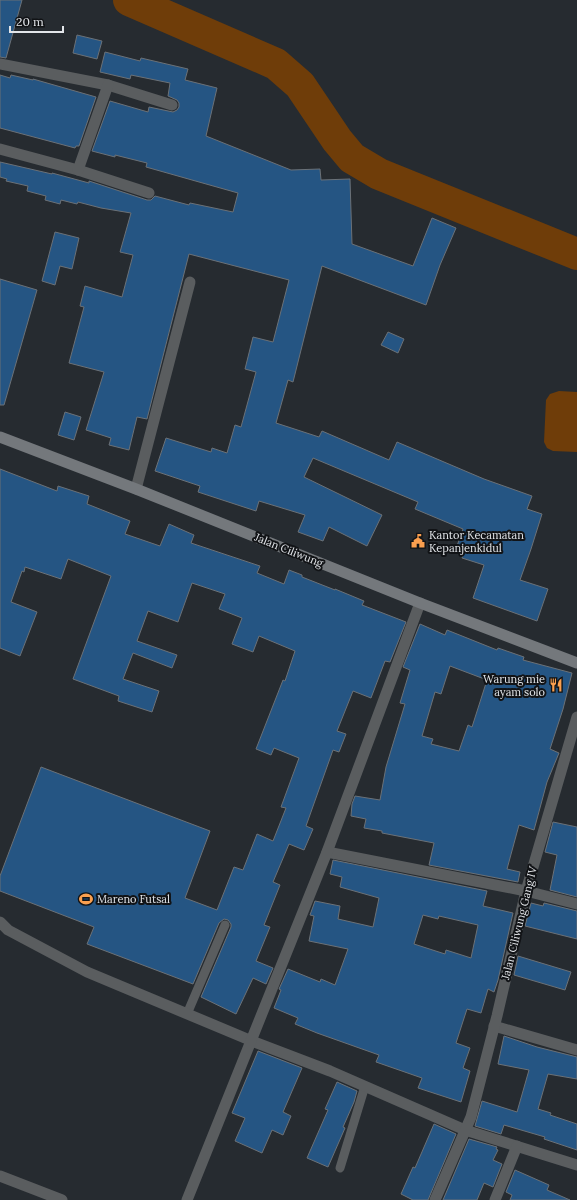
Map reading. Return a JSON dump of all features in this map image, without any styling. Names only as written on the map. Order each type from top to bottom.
[{"type":"main road","name":"Jalan Ciliwung","points":[[0,437],[136,489],[420,603],[577,663]]},
{"type":"street","points":[[0,64],[108,85],[172,105]]},
{"type":"street","points":[[78,170],[108,85]]},
{"type":"street","points":[[0,149],[78,170],[149,193]]},
{"type":"street","points":[[136,489],[190,282]]},
{"type":"street","points":[[187,1200],[327,852],[420,603]]},
{"type":"street","name":"Jalan Ciliwung Gang IV","points":[[435,1200],[470,1117],[494,1026],[526,891],[577,717]]},
{"type":"street","points":[[327,852],[526,891],[577,904]]},
{"type":"street","points":[[0,922],[8,930],[87,972],[252,1041],[330,1071],[465,1130],[577,1165]]},
{"type":"street","points":[[494,1026],[577,1050]]},
{"type":"street","points":[[496,1200],[517,1146]]},
{"type":"street","points":[[0,1176],[62,1200]]},
{"type":"lane","points":[[187,1014],[225,925]]},
{"type":"lane","points":[[340,1168],[365,1086]]},
{"type":"shaded area","points":[[559,391],[577,392],[577,452],[553,451],[547,448],[544,442],[546,400],[550,394]]},
{"type":"building","points":[[0,0],[22,0],[6,58],[0,57]]},
{"type":"building","points":[[77,35],[102,41],[97,59],[73,53]]},
{"type":"building","points":[[105,52],[140,61],[141,58],[188,69],[185,80],[217,88],[206,136],[291,170],[320,169],[321,180],[350,179],[352,244],[413,266],[432,218],[456,228],[440,265],[426,305],[322,266],[293,382],[288,380],[276,423],[319,437],[322,431],[389,460],[397,442],[484,479],[532,496],[527,509],[542,514],[520,580],[548,589],[537,621],[473,598],[484,565],[462,558],[465,549],[457,546],[463,529],[415,509],[418,502],[313,458],[304,477],[382,515],[367,546],[329,527],[323,541],[298,532],[305,515],[259,501],[256,511],[198,492],[200,486],[155,471],[166,438],[211,452],[212,448],[227,453],[235,425],[241,427],[256,372],[245,369],[253,337],[273,342],[289,280],[189,254],[147,419],[137,417],[129,450],[109,445],[111,438],[86,430],[104,372],[69,363],[84,307],[80,306],[85,286],[122,297],[133,255],[120,252],[131,213],[101,208],[78,202],[77,204],[61,200],[60,204],[45,200],[46,196],[27,191],[28,186],[6,181],[7,179],[0,177],[0,162],[52,173],[89,183],[89,181],[147,200],[151,200],[155,196],[189,205],[190,203],[233,212],[238,193],[146,167],[147,163],[92,151],[110,101],[148,112],[149,107],[173,112],[179,107],[177,100],[168,96],[170,83],[131,75],[130,79],[100,72]]},
{"type":"building","points":[[0,75],[10,78],[11,75],[33,79],[96,97],[79,146],[76,146],[75,148],[0,128]]},
{"type":"building","points":[[55,232],[79,238],[72,269],[60,266],[55,285],[42,281]]},
{"type":"building","points":[[0,279],[37,290],[4,405],[0,405]]},
{"type":"building","points":[[388,332],[404,339],[398,353],[381,345]]},
{"type":"building","points":[[65,412],[81,417],[74,440],[58,435]]},
{"type":"building","points":[[0,469],[57,491],[58,486],[89,496],[87,504],[130,521],[125,534],[160,546],[169,524],[194,535],[191,543],[260,566],[257,573],[284,584],[289,570],[302,575],[302,577],[364,601],[362,605],[406,622],[390,662],[385,661],[371,698],[353,691],[337,731],[346,734],[339,752],[333,750],[306,826],[313,829],[304,850],[289,844],[273,882],[280,885],[264,925],[270,927],[256,961],[273,968],[266,984],[253,978],[236,1014],[201,997],[231,927],[228,920],[224,919],[219,923],[193,984],[87,944],[94,927],[0,891],[0,876],[41,767],[210,831],[185,898],[217,910],[234,867],[243,870],[257,834],[273,841],[286,808],[281,807],[299,758],[274,748],[271,755],[256,749],[283,680],[285,681],[295,651],[259,636],[253,652],[232,644],[242,618],[219,609],[225,594],[192,583],[178,622],[148,611],[137,641],[177,655],[172,668],[133,653],[123,679],[159,691],[152,712],[118,701],[119,696],[73,679],[111,576],[68,559],[61,579],[25,567],[24,572],[22,571],[11,602],[37,612],[20,656],[0,648]]},
{"type":"building","points":[[420,624],[445,635],[447,630],[497,650],[498,648],[524,657],[523,660],[572,673],[563,709],[550,749],[559,753],[547,782],[534,830],[519,825],[507,869],[520,872],[518,882],[429,865],[434,843],[364,828],[366,819],[351,816],[352,804],[355,796],[380,800],[386,767],[405,704],[400,703],[410,670],[403,667]],"holes":[[[450,666],[487,680],[472,727],[468,725],[459,751],[431,744],[433,739],[422,736],[435,692],[441,694]]]},
{"type":"building","points":[[553,822],[577,827],[577,897],[550,890],[557,855],[545,852]]},
{"type":"building","points":[[333,860],[487,891],[483,906],[513,913],[494,992],[488,989],[481,1013],[467,1009],[456,1043],[470,1048],[463,1068],[470,1071],[461,1102],[418,1088],[422,1078],[376,1062],[379,1055],[295,1024],[298,1018],[274,1008],[281,990],[279,989],[288,969],[320,982],[321,979],[335,985],[348,949],[309,941],[314,916],[310,915],[315,901],[340,906],[338,919],[373,927],[379,898],[340,887],[342,877],[330,874]],"holes":[[[423,915],[438,919],[439,916],[478,925],[471,958],[446,950],[445,954],[414,944]]]},
{"type":"building","points":[[531,903],[543,906],[544,903],[577,911],[577,939],[525,926]]},
{"type":"building","points":[[518,956],[571,972],[565,990],[514,975]]},
{"type":"building","points":[[504,1036],[537,1047],[577,1057],[577,1079],[548,1074],[538,1109],[551,1113],[550,1115],[577,1124],[577,1150],[544,1139],[545,1137],[504,1125],[501,1134],[475,1126],[482,1101],[517,1112],[529,1070],[498,1064]]},
{"type":"building","points":[[258,1051],[302,1068],[283,1112],[291,1116],[283,1135],[272,1130],[262,1153],[235,1141],[245,1118],[232,1113]]},
{"type":"building","points":[[337,1082],[357,1091],[343,1127],[345,1128],[328,1167],[307,1158],[328,1110],[325,1109]]},
{"type":"building","points":[[434,1124],[456,1134],[428,1200],[413,1200],[401,1194],[413,1167],[415,1168]]},
{"type":"building","points":[[469,1139],[497,1147],[496,1149],[498,1150],[493,1160],[502,1164],[493,1187],[484,1183],[477,1200],[443,1200]]},
{"type":"building","points":[[515,1170],[549,1185],[547,1190],[570,1200],[510,1200],[512,1195],[506,1192]]},
{"type":"waterway","points":[[129,0],[276,64],[300,85],[337,140],[352,158],[379,174],[577,254]]},
{"type":"place","name":"Kantor Kecamatan Kepanjenkidul","points":[[418,541]]},
{"type":"place","name":"Warung mie ayam solo","points":[[556,685]]},
{"type":"place","name":"Mareno Futsal","points":[[86,899]]}]
